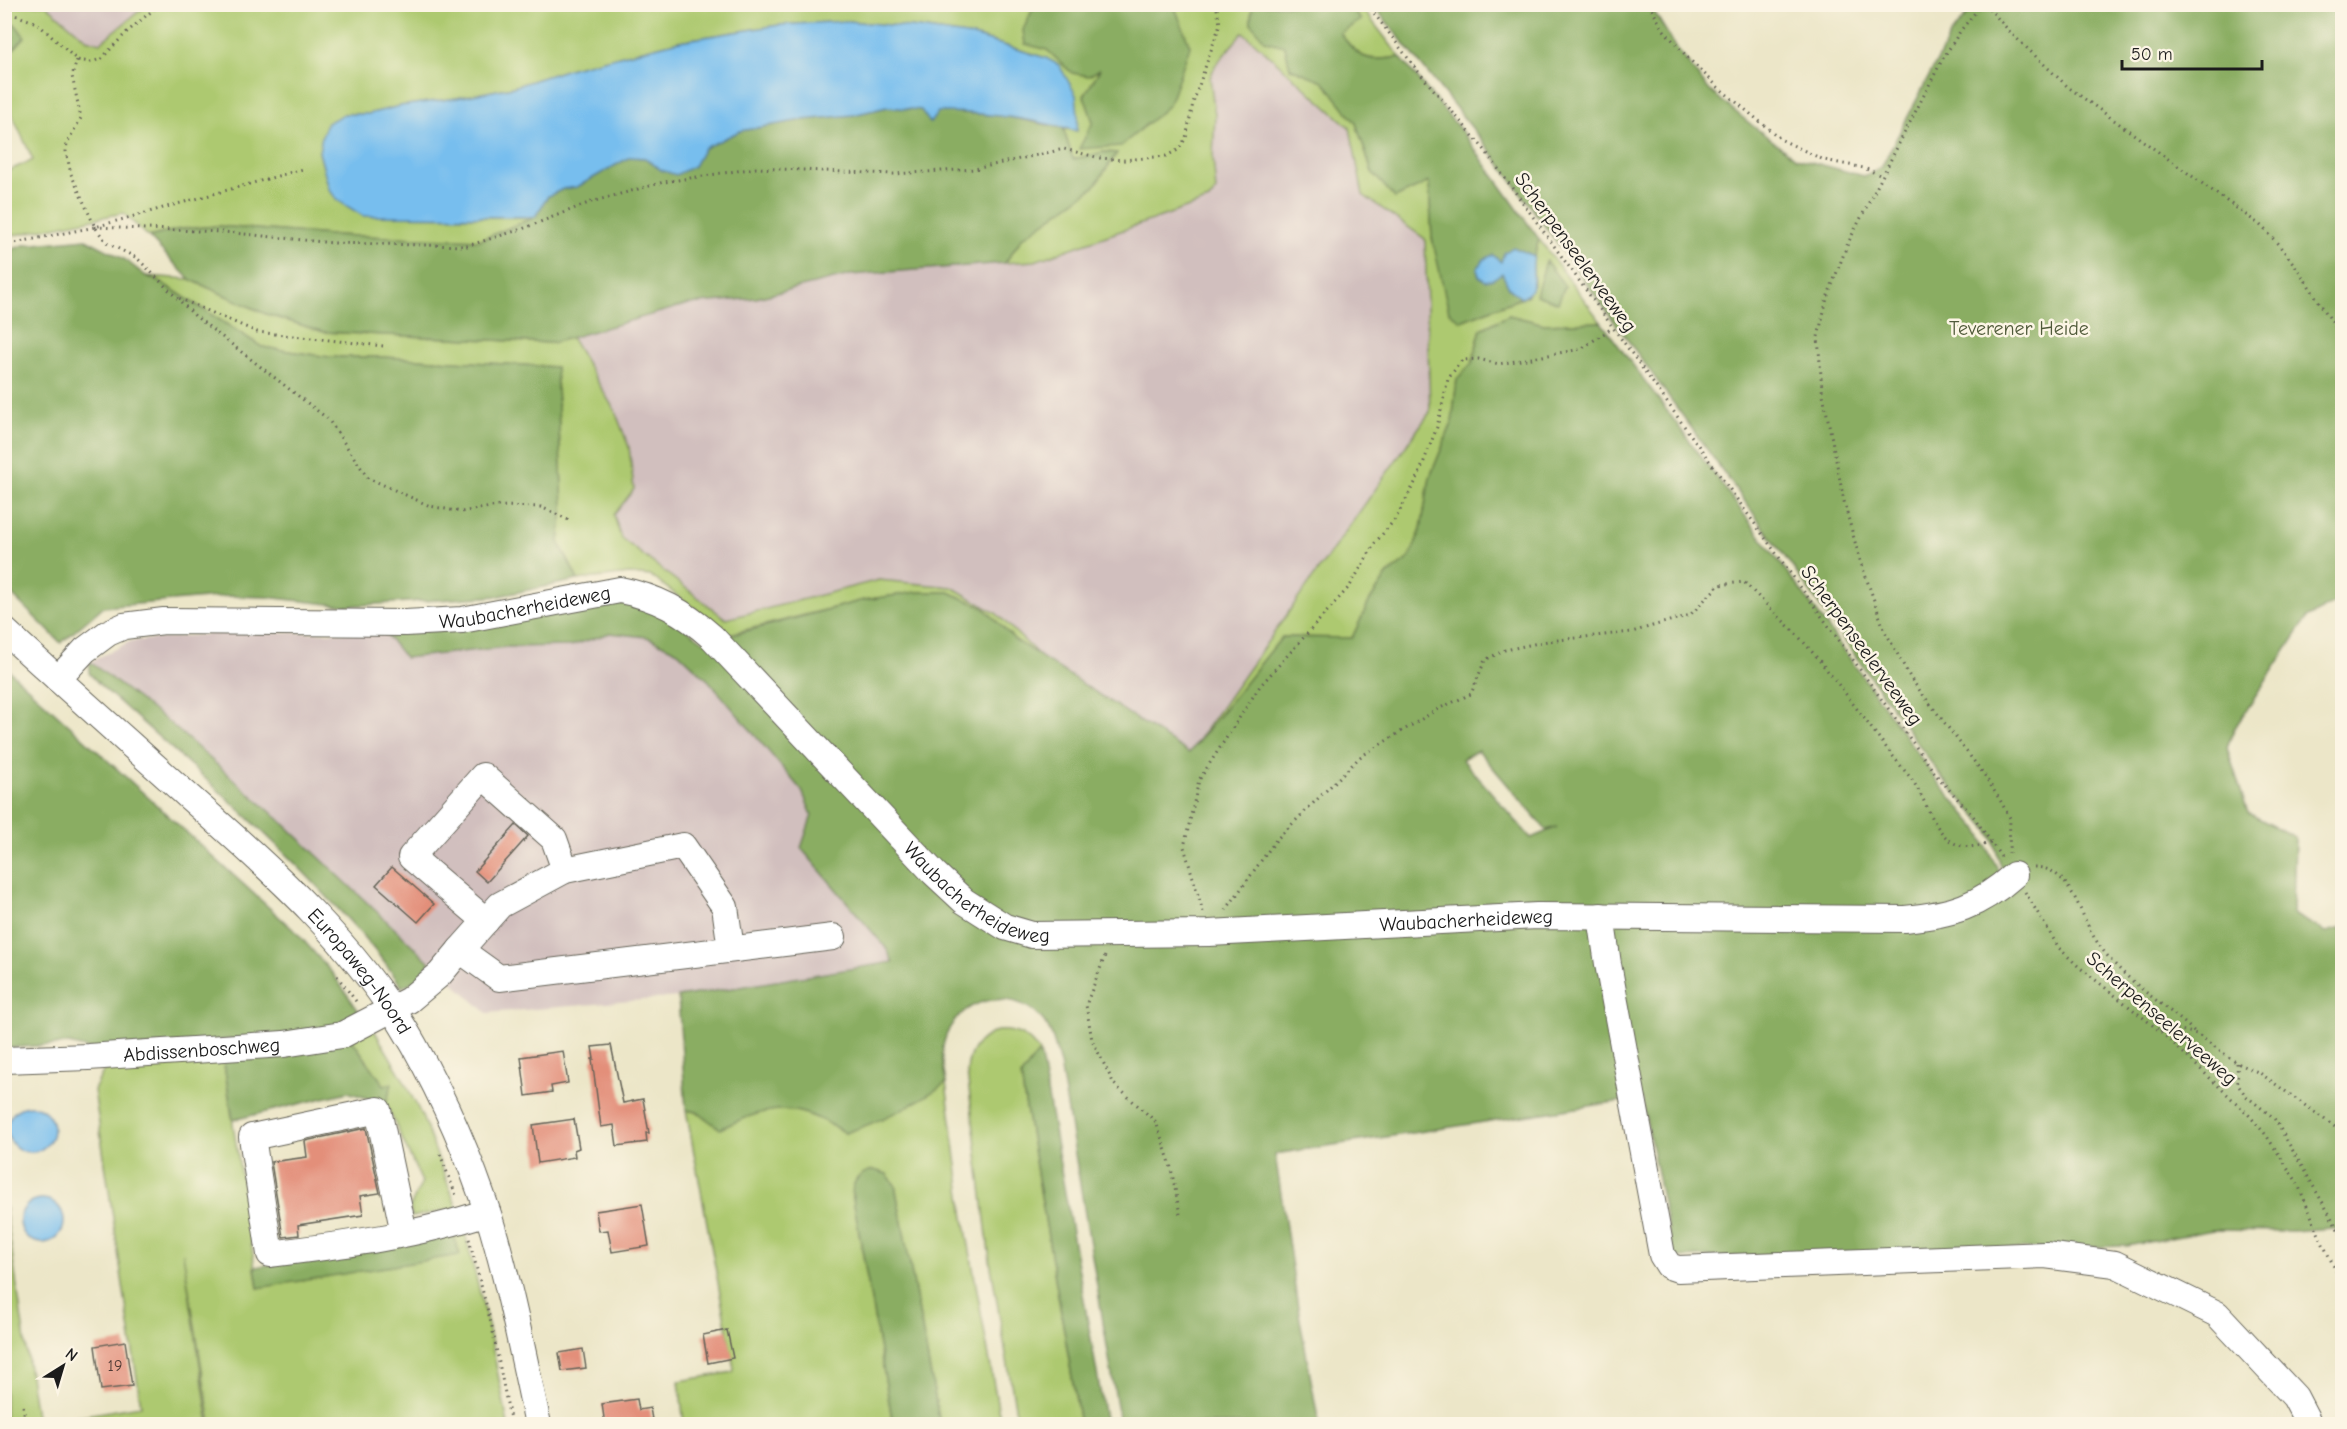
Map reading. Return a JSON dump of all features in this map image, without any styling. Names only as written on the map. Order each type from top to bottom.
[{"type":"street","name":"Waubacherheideweg","points":[[58,679],[85,650],[108,633],[124,626],[164,621],[405,623],[462,620],[620,590],[654,598],[695,622],[712,637],[964,902],[1005,927],[1032,935],[1209,933],[1537,916],[1905,919],[1934,916],[1980,902],[2014,876]]},
{"type":"street","name":"Europaweg-Noord","points":[[4,630],[261,860],[335,938],[390,1010],[412,1043],[443,1102],[476,1216],[506,1280],[538,1425]]},
{"type":"street","points":[[486,921],[411,857],[483,776],[554,839],[566,870]]},
{"type":"street","name":"Abdissenboschweg","points":[[4,1060],[284,1044],[342,1035],[390,1010],[440,974],[500,905],[566,870],[683,846],[725,907],[731,949]]},
{"type":"street","points":[[1601,916],[1662,1255],[1669,1266],[1690,1269],[2045,1255],[2115,1264],[2217,1314],[2295,1397],[2309,1425]]},
{"type":"street","points":[[460,950],[499,978],[833,937]]},
{"type":"street","points":[[404,1233],[378,1110],[252,1137],[270,1254],[355,1243],[404,1233],[476,1216]]},
{"type":"path","points":[[4,14],[15,15],[37,23],[77,60],[90,63],[101,59],[127,32],[160,4]]},
{"type":"path","name":"Scherpenseelerveeweg","points":[[1367,4],[1417,70],[1484,149],[1938,776],[1974,817],[2059,948],[2079,967],[2160,1031],[2248,1114],[2266,1135],[2297,1182],[2322,1242],[2343,1283]]},
{"type":"path","points":[[1649,4],[1663,29],[1688,58],[1718,87],[1782,140],[1824,160],[1864,168],[1882,176]]},
{"type":"path","points":[[2343,337],[2300,271],[2278,242],[2260,225],[2068,87],[1984,4],[1961,30],[1942,60],[1848,243],[1827,298],[1818,337],[1822,389],[1845,506],[1860,560],[1884,629],[1911,679],[1983,773],[2010,818],[2008,851],[2014,876],[2025,867],[2038,867],[2061,877],[2071,891],[2093,935],[2122,974],[2237,1063],[2260,1073],[2343,1132]]},
{"type":"path","points":[[95,227],[224,232],[333,243],[467,246],[522,229],[591,202],[664,182],[756,168],[893,174],[975,169],[1064,149],[1100,158],[1125,160],[1166,156],[1178,150],[1186,138],[1192,103],[1220,24],[1217,5]]},
{"type":"path","points":[[77,60],[72,76],[81,118],[66,143],[66,151],[71,174],[95,227],[107,243],[137,258],[195,316],[328,419],[368,478],[399,493],[440,508],[461,512],[496,506],[542,507],[571,521]]},
{"type":"path","points":[[4,245],[95,227],[303,169]]},
{"type":"path","points":[[176,297],[257,332],[384,346]]},
{"type":"path","points":[[1209,933],[1184,847],[1199,780],[1260,686],[1350,586],[1375,543],[1396,518],[1418,477],[1437,427],[1448,379],[1462,360],[1499,364],[1581,349],[1612,328]]},
{"type":"path","points":[[1209,933],[1284,831],[1360,757],[1438,709],[1471,694],[1485,660],[1505,650],[1548,641],[1632,632],[1690,615],[1719,585],[1744,582],[1800,638],[1922,794],[1938,826],[1948,840],[1956,845],[1972,848],[1991,843]]},
{"type":"path","points":[[1118,934],[1101,963],[1086,1005],[1092,1040],[1114,1084],[1156,1122],[1170,1163],[1180,1214]]},
{"type":"path","points":[[337,976],[390,1010]]},
{"type":"path","points":[[2160,1031],[2168,1028],[2197,1034]]},
{"type":"path","points":[[2237,1063],[2238,1085],[2246,1096],[2274,1118],[2343,1236]]},
{"type":"path","points":[[440,1152],[476,1216],[492,1327],[511,1425]]},
{"type":"path","points":[[24,1406],[26,1425]]},
{"type":"shaded area","points":[[46,5],[148,5],[100,43],[86,39]]},
{"type":"shaded area","points":[[1243,32],[1350,128],[1363,195],[1425,239],[1430,412],[1189,753],[1040,656],[996,613],[879,580],[726,619],[621,538],[614,515],[634,489],[615,411],[571,337],[689,304],[756,298],[850,275],[1035,261],[1209,200],[1216,191],[1213,157],[1215,115],[1210,78],[1215,66]]},
{"type":"shaded area","points":[[384,632],[507,647],[571,646],[610,633],[647,637],[678,652],[709,681],[802,792],[812,815],[801,848],[886,948],[894,963],[678,997],[487,1013],[384,920],[283,823],[171,724],[90,662],[131,641],[221,633]]},
{"type":"green space","points":[[148,4],[1252,5],[1251,23],[1285,46],[1290,68],[1323,80],[1356,123],[1372,172],[1429,182],[1432,238],[1461,321],[1527,296],[1534,285],[1533,261],[1539,239],[1601,322],[1544,324],[1509,315],[1481,329],[1472,363],[1457,379],[1452,423],[1430,477],[1421,529],[1410,557],[1387,575],[1369,602],[1352,638],[1282,637],[1189,753],[1430,412],[1425,239],[1363,195],[1350,128],[1243,32],[1215,66],[1210,78],[1215,115],[1213,157],[1216,191],[1209,200],[1035,261],[1005,263],[1022,238],[1094,187],[1117,153],[1104,152],[1073,160],[1063,128],[1077,131],[1059,65],[1034,54],[973,36],[848,21],[779,25],[679,41],[572,68],[513,87],[400,106],[368,114],[344,114],[319,152],[329,188],[363,216],[535,217],[480,240],[330,235],[218,226],[180,229],[149,237],[123,213],[5,237],[5,172],[33,160],[5,99],[5,5],[46,5],[86,39],[100,43]]},
{"type":"green space","points":[[1035,4],[1174,5],[1190,46],[1169,105],[1121,146],[1079,149],[1093,122],[1084,96],[1100,69],[1089,76],[1072,73],[1047,50],[1025,44],[1023,30]]},
{"type":"green space","points":[[1252,5],[1349,5],[1361,20],[1340,33],[1353,49],[1372,59],[1400,57],[1463,133],[1539,239],[1534,256],[1513,248],[1501,262],[1493,279],[1502,272],[1509,288],[1521,298],[1461,321],[1449,312],[1432,238],[1429,182],[1395,198],[1372,172],[1356,123],[1323,81],[1290,68],[1285,46],[1265,41],[1251,23]]},
{"type":"green space","points":[[1349,5],[1360,5],[1400,57],[1379,59],[1365,57],[1353,48],[1339,33],[1361,20]]},
{"type":"green space","name":"Teverener Heide","points":[[1373,5],[1650,5],[1677,49],[1710,91],[1753,126],[1796,158],[1864,176],[1881,168],[1951,34],[1975,5],[2342,5],[2342,599],[2308,617],[2234,729],[2227,748],[2248,813],[2295,837],[2293,914],[2326,932],[2342,928],[2342,1244],[2335,1229],[2331,1228],[2293,1231],[2213,1230],[2127,1246],[1674,1258],[1642,1098],[1275,1154],[1299,1314],[1319,1424],[1120,1424],[1060,1064],[1048,1028],[1028,1007],[1014,1001],[985,1001],[959,1015],[950,1027],[943,1047],[942,1057],[946,1083],[897,1112],[845,1133],[812,1116],[783,1110],[754,1115],[720,1129],[697,1112],[686,1110],[678,997],[893,962],[886,948],[801,848],[812,815],[802,791],[709,681],[678,652],[647,637],[610,633],[571,646],[507,647],[405,658],[384,632],[457,629],[633,601],[651,604],[705,642],[864,600],[917,592],[949,592],[984,608],[1015,640],[1189,753],[1282,637],[1352,638],[1369,602],[1387,575],[1410,557],[1421,529],[1430,477],[1452,423],[1457,379],[1472,363],[1481,329],[1509,315],[1544,324],[1601,322],[1816,611],[1938,782],[1977,828],[2008,889],[1992,837],[1985,826],[1942,778],[1793,568],[1489,149]],"holes":[[[1478,750],[1546,830],[1557,827],[1531,838],[1462,759]]]},
{"type":"green space","points":[[15,24],[25,37],[14,49],[5,51],[5,25]]},
{"type":"green space","points":[[887,107],[1003,116],[1063,128],[1073,159],[1104,152],[1117,153],[1094,187],[1022,238],[1005,263],[850,275],[756,298],[689,304],[552,343],[324,332],[266,314],[189,279],[149,237],[180,229],[218,226],[330,235],[480,240],[535,217],[548,196],[563,189],[577,187],[630,157],[645,158],[661,170],[694,166],[704,148],[740,131],[802,120],[853,115]]},
{"type":"green space","points":[[86,239],[124,259],[146,276],[162,283],[262,347],[329,357],[382,357],[556,367],[563,508],[559,542],[578,580],[499,596],[347,606],[265,597],[229,596],[103,607],[61,643],[5,588],[5,252],[24,245]]},
{"type":"green space","points":[[1546,261],[1565,286],[1558,303],[1536,295]]},
{"type":"green space","points":[[146,276],[189,279],[266,314],[324,332],[552,343],[571,337],[615,411],[629,447],[634,489],[614,515],[621,538],[726,619],[879,580],[952,587],[996,613],[1040,656],[1015,640],[984,608],[949,592],[917,592],[864,600],[729,634],[651,576],[629,574],[578,580],[559,542],[563,508],[556,367],[382,357],[329,357],[262,347],[162,283]]},
{"type":"green space","points":[[90,662],[171,724],[283,823],[430,962],[417,980],[402,987],[360,933],[289,857],[100,685],[89,673]]},
{"type":"green space","points":[[4,666],[298,934],[333,974],[360,1013],[341,1030],[96,1051],[69,1044],[5,1048]]},
{"type":"green space","points":[[371,1025],[422,1116],[457,1208],[412,1217],[410,1207],[422,1182],[386,1104],[391,1084],[384,1085],[350,1037]]},
{"type":"green space","points":[[997,1031],[1018,1033],[1033,1044],[1041,1056],[1039,1054],[1022,1076],[1024,1096],[1080,1424],[1018,1424],[990,1261],[967,1072],[969,1058],[975,1046],[984,1037]]},
{"type":"green space","points":[[350,1037],[384,1085],[392,1084],[386,1104],[348,1092],[233,1120],[223,1058]]},
{"type":"green space","points":[[1037,1054],[1041,1057],[1106,1424],[1080,1424],[1021,1076]]},
{"type":"green space","points":[[223,1058],[258,1288],[464,1229],[488,1325],[508,1424],[211,1424],[183,1253],[209,1424],[5,1424],[4,1198],[37,1423],[141,1406],[94,1090],[104,1070],[154,1067]]},
{"type":"green space","points":[[946,1083],[964,1218],[1001,1424],[940,1424],[895,1185],[852,1193],[893,1424],[684,1424],[679,1381],[733,1372],[734,1369],[686,1110],[697,1112],[720,1128],[754,1114],[783,1110],[797,1111],[845,1133],[897,1112]]},
{"type":"green space","points":[[874,1170],[887,1174],[895,1185],[940,1424],[893,1424],[852,1193],[858,1177]]},
{"type":"green space","points":[[453,1232],[460,1255],[258,1288],[255,1267]]},
{"type":"water","points":[[848,21],[973,36],[1046,58],[1059,65],[1076,95],[1077,131],[1043,123],[974,113],[938,112],[930,123],[921,110],[887,107],[853,115],[802,120],[740,131],[704,148],[694,166],[676,175],[661,170],[645,158],[630,157],[577,187],[563,189],[548,196],[535,217],[363,216],[337,200],[329,189],[319,152],[322,136],[327,123],[344,114],[368,114],[400,106],[513,87],[572,68],[679,41],[779,25]]},
{"type":"water","points":[[1513,247],[1534,256],[1532,286],[1527,295],[1521,298],[1509,288],[1502,273],[1485,281],[1479,276],[1477,269],[1484,259],[1493,255],[1501,262],[1504,253]]},
{"type":"water","points":[[30,1106],[39,1107],[46,1113],[52,1120],[52,1138],[46,1145],[39,1151],[30,1152],[21,1151],[14,1145],[8,1138],[7,1129],[8,1120],[14,1113],[21,1107]]},
{"type":"water","points":[[42,1199],[57,1206],[64,1221],[57,1236],[42,1243],[27,1236],[20,1221],[27,1206]]},
{"type":"building","points":[[516,825],[528,836],[487,882],[475,871]]},
{"type":"building","points":[[392,867],[434,904],[418,922],[376,885]]},
{"type":"building","points":[[611,1045],[623,1103],[643,1099],[649,1133],[646,1133],[647,1142],[617,1146],[614,1125],[601,1127],[592,1047]]},
{"type":"building","points":[[563,1051],[568,1083],[551,1086],[552,1092],[526,1096],[521,1057]]},
{"type":"building","points":[[574,1119],[579,1148],[574,1150],[575,1157],[538,1163],[533,1125]]},
{"type":"building","points":[[366,1128],[380,1193],[360,1196],[363,1215],[298,1225],[299,1235],[283,1237],[271,1162],[307,1157],[305,1141]]},
{"type":"building","points":[[642,1204],[649,1246],[612,1252],[608,1230],[599,1231],[596,1211]]},
{"type":"building","points":[[727,1330],[733,1358],[708,1363],[703,1335]]},
{"type":"building","points":[[125,1341],[132,1386],[101,1390],[95,1346]]},
{"type":"building","points":[[583,1349],[586,1368],[562,1371],[559,1353]]},
{"type":"building","points":[[637,1399],[639,1410],[650,1408],[653,1425],[605,1425],[602,1404]]}]
